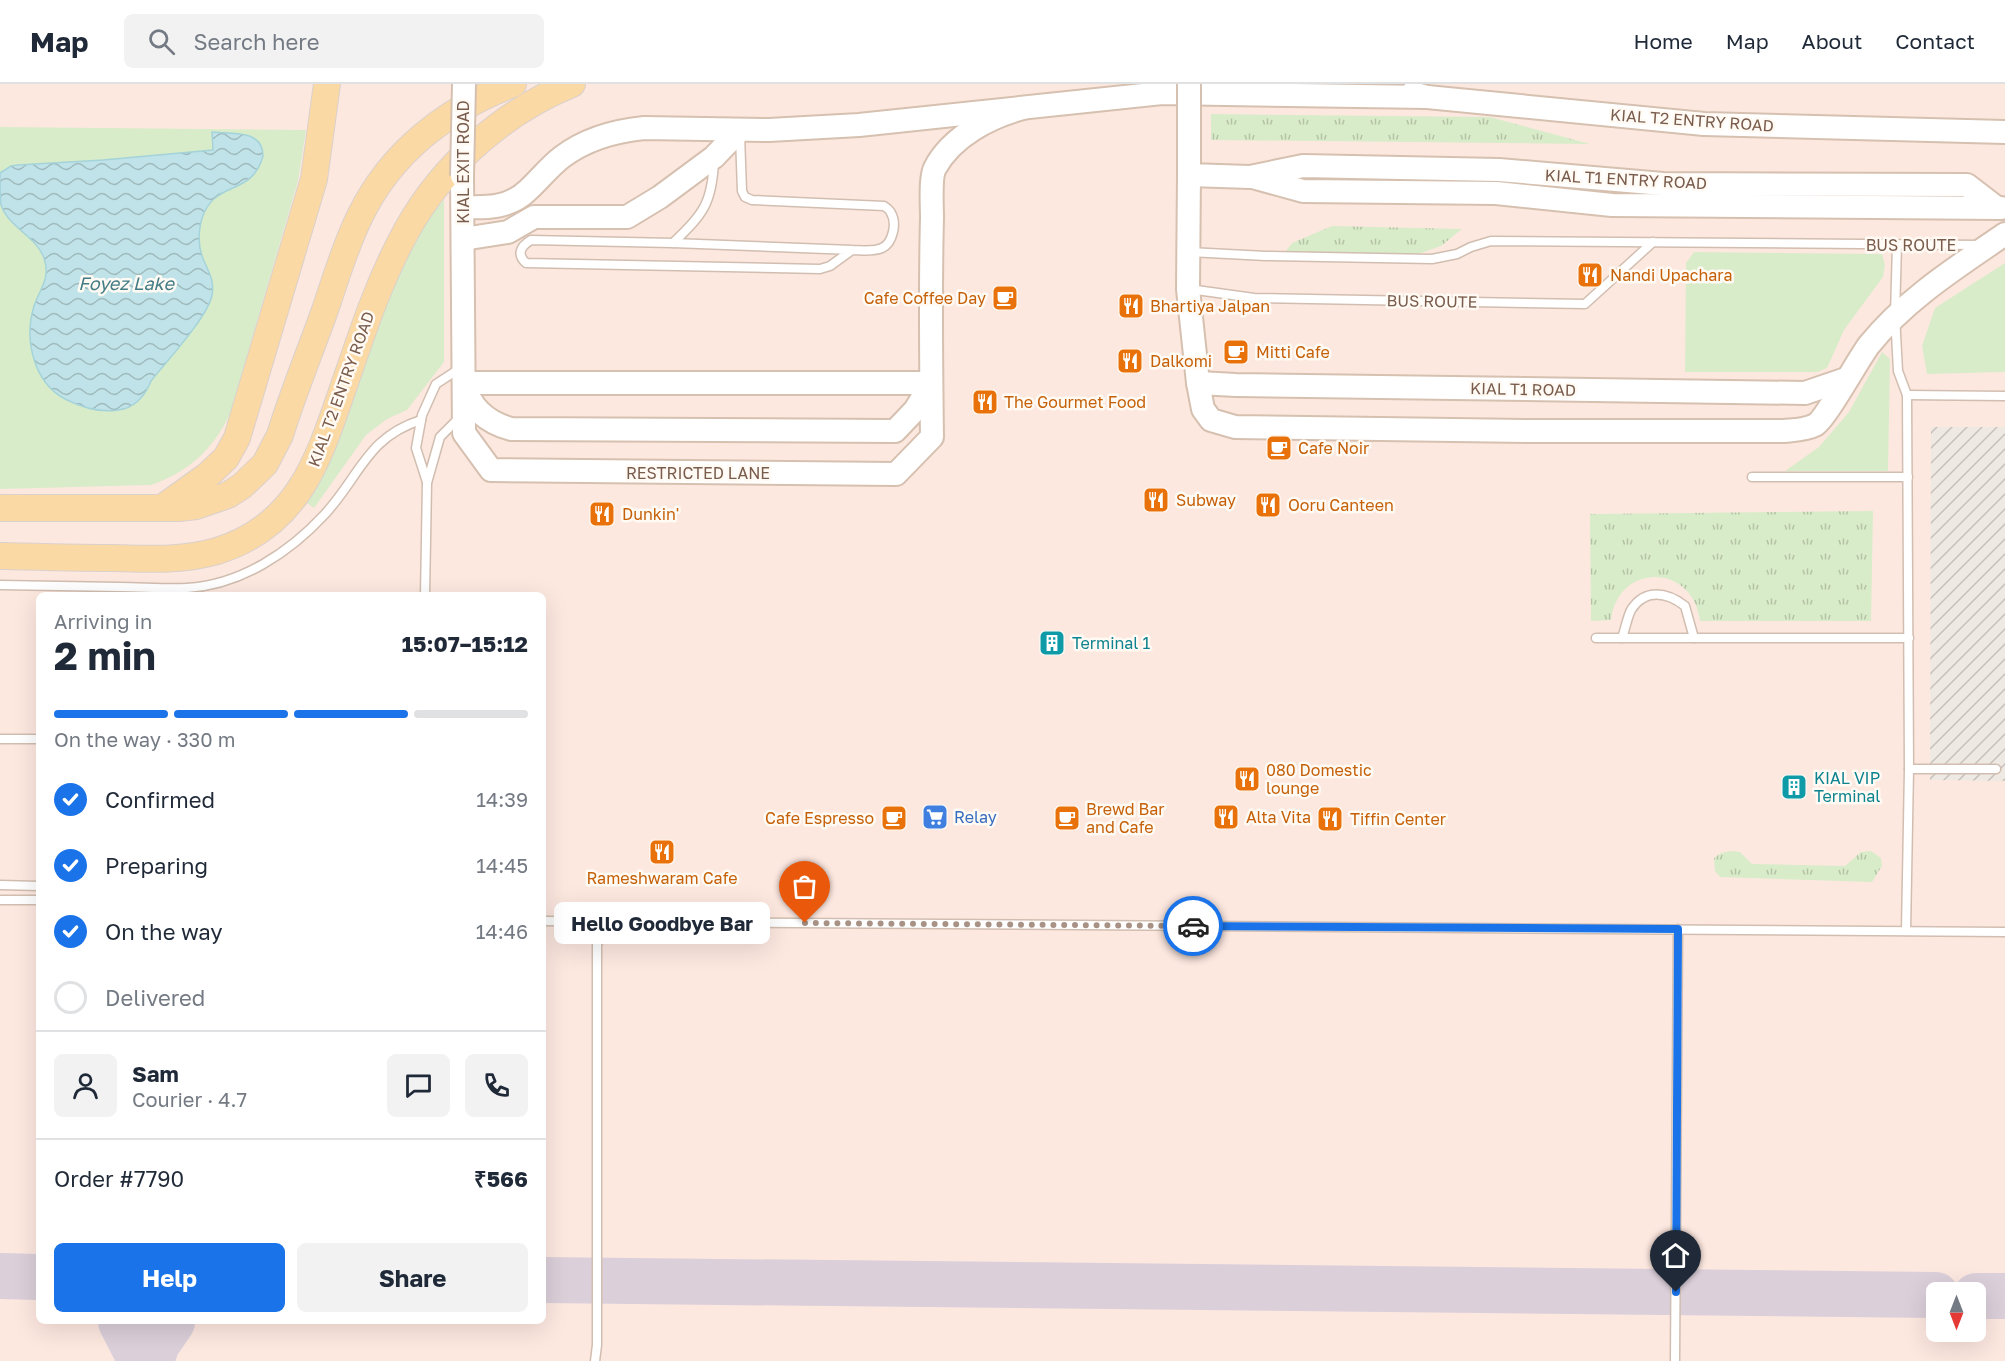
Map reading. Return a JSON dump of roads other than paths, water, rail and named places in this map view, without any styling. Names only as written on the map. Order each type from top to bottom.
[{"type":"main road","points":[[162,508],[226,458],[237,438],[314,179],[327,84]]},
{"type":"main road","name":"KIAL EXIT ROAD","points":[[464,84],[462,176],[464,374]]},
{"type":"main road","points":[[0,508],[179,508],[212,502],[242,486],[265,464],[280,435],[352,234],[378,186],[413,144],[453,113],[475,100],[513,84]]},
{"type":"main road","name":"KIAL T2 ENTRY ROAD","points":[[0,556],[180,558],[217,551],[235,544],[270,522],[298,493],[319,457],[375,296],[408,228],[424,203],[449,171],[486,136],[535,102],[572,84]]},
{"type":"main road","points":[[1190,84],[1188,289],[1198,382],[1203,409],[1211,420],[1235,427],[1533,431],[1784,431],[1801,429],[1817,424],[1869,346],[1895,315],[1997,240]]},
{"type":"main road","points":[[463,207],[492,207],[511,202],[530,189],[548,168],[576,148],[608,134],[644,128],[740,130],[859,125],[1162,93],[1201,84]]},
{"type":"main road","name":"KIAL T2 ENTRY ROAD","points":[[1382,84],[1426,98],[1704,124],[2005,132]]},
{"type":"main road","points":[[1162,93],[1426,98]]},
{"type":"main road","points":[[931,383],[464,374],[470,400],[481,414],[500,426],[511,429],[896,431],[915,410],[931,383],[933,170],[945,154],[974,129],[989,120],[1023,108]]},
{"type":"main road","points":[[463,239],[508,232],[534,217],[627,217],[714,157],[740,130]]},
{"type":"main road","name":"KIAL T1 ENTRY ROAD","points":[[1188,175],[1250,177],[1303,166],[1499,170],[1664,184],[1967,185],[2001,208]]},
{"type":"main road","name":"RESTRICTED LANE","points":[[464,374],[464,433],[491,470],[896,474],[932,437],[931,383]]},
{"type":"main road","name":"KIAL T1 ROAD","points":[[1198,382],[1236,385],[1805,393],[1846,379]]},
{"type":"lane","points":[[740,130],[742,191],[745,196],[753,200],[884,206],[892,214],[894,229],[891,241],[884,248],[876,250],[852,250],[531,240],[523,245],[520,252],[522,259],[526,263],[819,269],[830,266],[852,250]]},
{"type":"lane","points":[[673,243],[702,213],[713,181],[714,157]]},
{"type":"lane","name":"BUS ROUTE","points":[[1188,252],[1432,259],[1457,254],[1491,241],[1897,245],[1997,240]]},
{"type":"lane","name":"BUS ROUTE","points":[[1188,289],[1254,298],[1585,304],[1653,242]]},
{"type":"lane","points":[[1897,245],[1895,315],[1898,371],[1907,395],[1909,770],[1906,931]]},
{"type":"lane","points":[[427,483],[416,448],[421,420],[436,384],[464,374]]},
{"type":"lane","points":[[1907,395],[2005,396]]},
{"type":"lane","points":[[425,592],[427,483],[440,437],[464,412]]},
{"type":"lane","points":[[0,585],[188,588],[229,579],[265,563],[295,542],[325,514],[340,496],[375,446],[396,430],[421,420]]},
{"type":"lane","points":[[1752,477],[1908,477]]},
{"type":"lane","points":[[1622,638],[1631,611],[1643,598],[1652,593],[1665,595],[1685,606],[1694,638]]},
{"type":"lane","points":[[1596,638],[1909,638]]},
{"type":"lane","points":[[0,739],[36,739]]},
{"type":"lane","points":[[1909,770],[1996,769]]},
{"type":"lane","points":[[0,885],[36,886]]},
{"type":"lane","points":[[0,900],[36,900]]},
{"type":"lane","points":[[546,921],[2005,932]]},
{"type":"lane","points":[[594,1361],[597,1345],[597,943],[616,922]]},
{"type":"lane","points":[[1675,1361],[1678,929]]},
{"type":"water","name":"Foyez Lake","points":[[212,132],[236,133],[252,137],[262,147],[263,156],[251,177],[219,195],[211,202],[203,216],[199,233],[200,245],[210,275],[212,295],[203,315],[151,381],[146,392],[134,404],[124,409],[105,411],[84,407],[65,399],[45,382],[38,371],[31,345],[31,319],[46,272],[44,258],[35,244],[5,213],[1,205],[0,173],[11,166],[18,165],[213,150]]},
{"type":"place","name":"Nandi Upachara","points":[[1590,275]]},
{"type":"place","name":"Cafe Coffee Day","points":[[1005,298]]},
{"type":"place","name":"Bhartiya Jalpan","points":[[1131,306]]},
{"type":"place","name":"Mitti Cafe","points":[[1236,352]]},
{"type":"place","name":"Dalkomi","points":[[1130,361]]},
{"type":"place","name":"The Gourmet Food","points":[[985,402]]},
{"type":"place","name":"Cafe Noir","points":[[1279,448]]},
{"type":"place","name":"Subway","points":[[1156,500]]},
{"type":"place","name":"Ooru Canteen","points":[[1268,505]]},
{"type":"place","name":"Dunkin'","points":[[602,514]]},
{"type":"place","name":"Terminal 1","points":[[1052,643]]},
{"type":"place","name":"080 Domestic lounge","points":[[1247,779]]},
{"type":"place","name":"KIAL VIP Terminal","points":[[1794,787]]},
{"type":"place","name":"Relay","points":[[935,817]]},
{"type":"place","name":"Alta Vita","points":[[1226,817]]},
{"type":"place","name":"Cafe Espresso","points":[[894,818]]},
{"type":"place","name":"Brewd Bar and Cafe","points":[[1067,818]]},
{"type":"place","name":"Tiffin Center","points":[[1330,819]]},
{"type":"place","name":"Rameshwaram Cafe","points":[[662,852]]},
{"type":"place","name":"Hello Goodbye Bar","points":[[805,923]]}]
